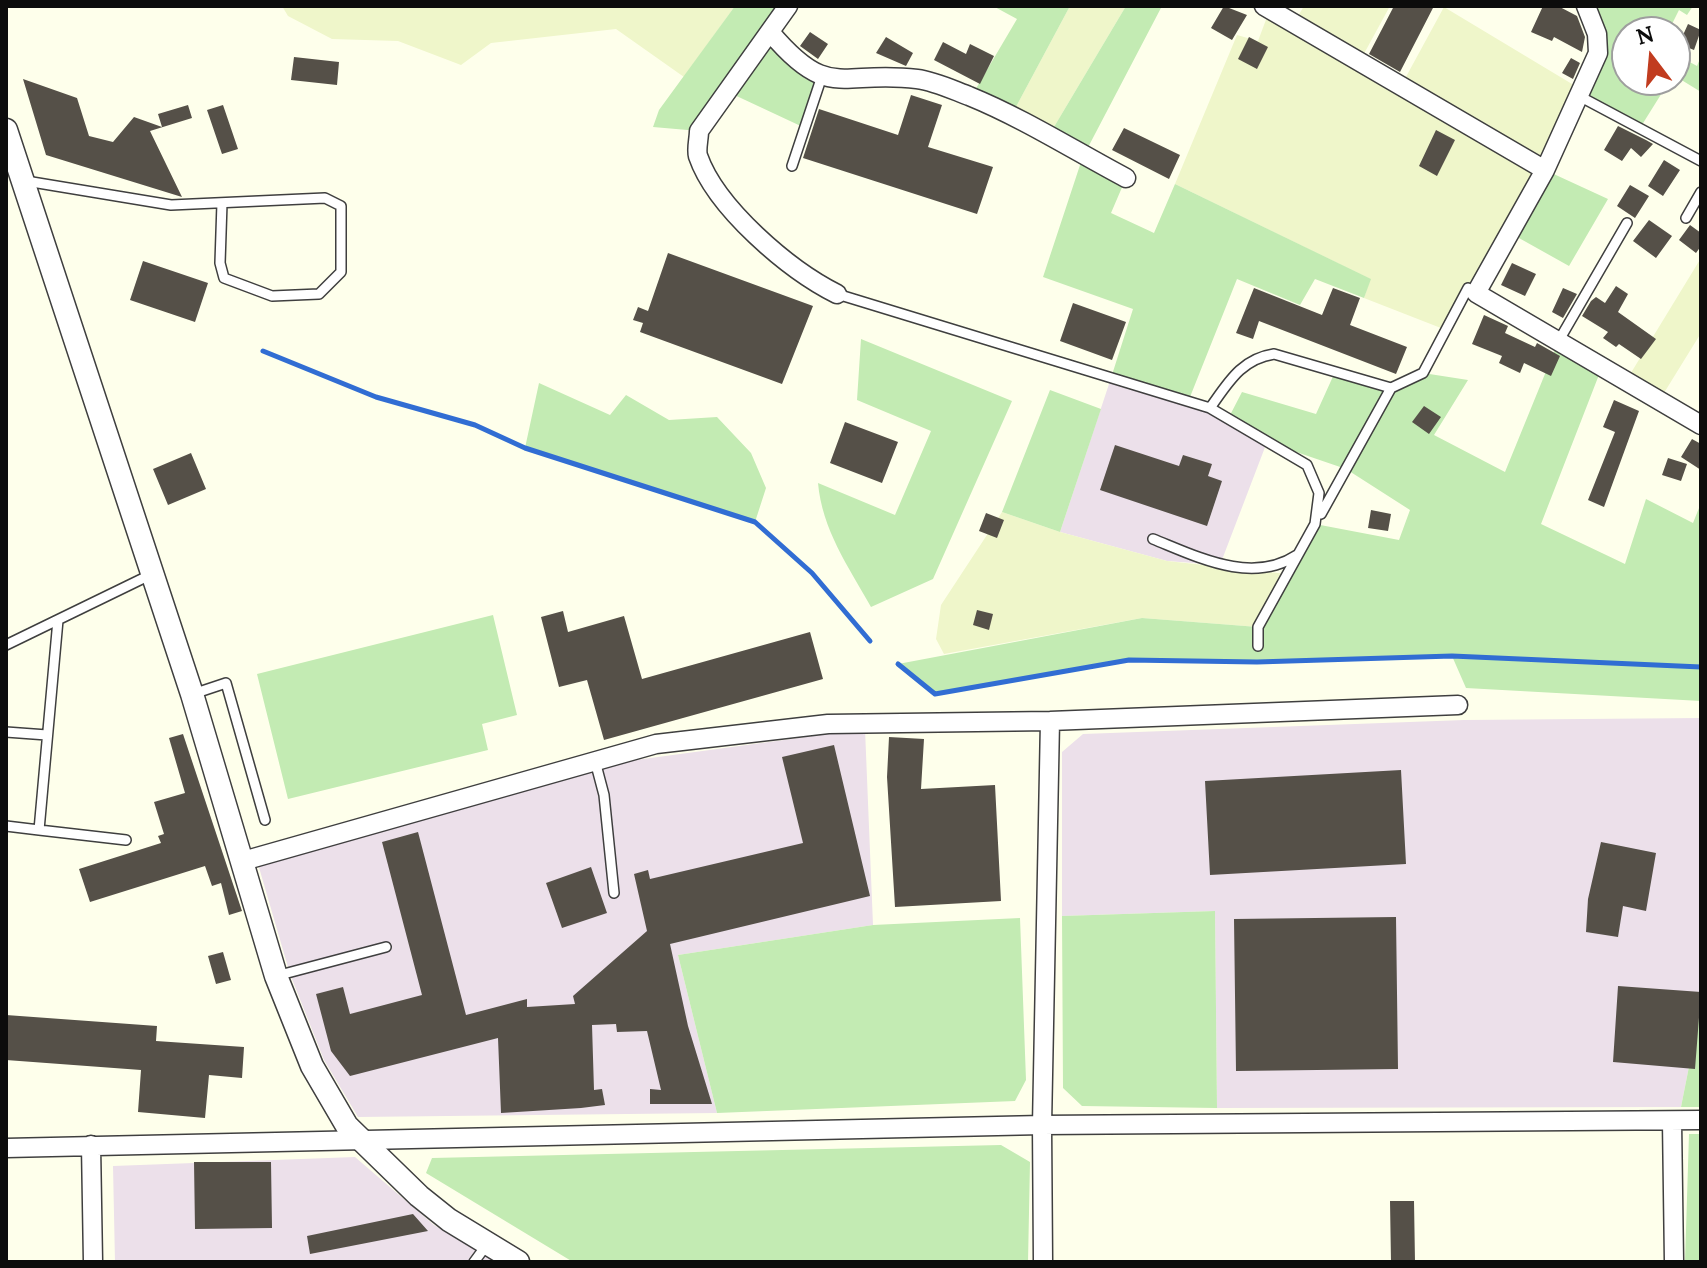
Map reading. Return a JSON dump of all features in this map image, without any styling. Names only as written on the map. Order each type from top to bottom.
[{"type":"street","points":[[788,6],[699,131],[697,153],[727,199],[767,246],[803,276],[837,294]]},
{"type":"street","points":[[1264,6],[1545,170]]},
{"type":"street","points":[[1586,6],[1597,34],[1598,53],[1545,170],[1476,293],[1701,425]]},
{"type":"street","points":[[770,32],[796,62],[822,76],[834,79],[918,79],[971,97],[1126,178]]},
{"type":"street","points":[[6,130],[150,575],[192,694],[276,976],[312,1066],[347,1126],[419,1196],[449,1220],[518,1262]]},
{"type":"street","points":[[243,861],[656,744],[828,724],[1050,721],[1458,705]]},
{"type":"street","points":[[1043,1262],[1042,1125],[1050,721]]},
{"type":"street","points":[[6,1148],[1042,1125],[1701,1120]]},
{"type":"street","points":[[1672,1121],[1674,1262]]},
{"type":"street","points":[[91,1145],[93,1262]]},
{"type":"lane","points":[[792,166],[822,76]]},
{"type":"lane","points":[[1579,96],[1701,161]]},
{"type":"lane","points":[[22,181],[171,205],[325,198],[341,206],[341,272],[319,294],[272,296],[224,278],[220,263],[222,203]]},
{"type":"lane","points":[[1686,218],[1701,192]]},
{"type":"lane","points":[[1558,342],[1627,223]]},
{"type":"lane","points":[[1258,646],[1258,627],[1391,388],[1423,373],[1468,288],[1476,293]]},
{"type":"lane","points":[[837,294],[1210,408],[1307,465],[1319,493],[1315,524]]},
{"type":"lane","points":[[1210,408],[1241,366],[1259,356],[1274,354],[1391,388]]},
{"type":"lane","points":[[1153,539],[1220,565],[1267,568],[1284,564],[1299,554]]},
{"type":"lane","points":[[6,645],[150,575]]},
{"type":"lane","points":[[39,830],[58,620]]},
{"type":"lane","points":[[192,694],[226,683],[265,820]]},
{"type":"lane","points":[[6,732],[47,735]]},
{"type":"lane","points":[[595,761],[604,795],[614,893]]},
{"type":"lane","points":[[6,826],[126,840]]},
{"type":"lane","points":[[276,976],[386,947]]},
{"type":"lane","points":[[474,1262],[488,1243]]},
{"type":"shaded area","points":[[1111,378],[1210,408],[1267,442],[1220,565],[1167,561],[1060,532]]},
{"type":"shaded area","points":[[1701,718],[1701,1006],[1681,1107],[1217,1108],[1215,911],[1062,916],[1062,752],[1083,734],[1464,720]]},
{"type":"shaded area","points":[[865,729],[873,925],[678,955],[717,1113],[358,1117],[324,1060],[290,974],[258,864],[621,762]]},
{"type":"shaded area","points":[[355,1157],[434,1225],[495,1262],[115,1262],[113,1166]]},
{"type":"green space","points":[[282,6],[735,6],[684,77],[616,29],[491,43],[461,65],[398,41],[332,39],[288,16]]},
{"type":"green space","points":[[735,6],[788,6],[770,32],[822,76],[805,128],[728,92],[699,131],[653,127],[659,110]]},
{"type":"green space","points":[[993,6],[1070,6],[1010,118],[971,97],[1017,19]]},
{"type":"green space","points":[[1070,6],[1126,6],[1048,137],[1010,118]]},
{"type":"green space","points":[[1126,6],[1162,6],[1084,155],[1126,178],[1111,213],[1154,233],[1175,184],[1371,279],[1364,298],[1315,279],[1300,305],[1237,279],[1188,402],[1111,378],[1133,309],[1043,277],[1083,156],[1048,137]]},
{"type":"green space","points":[[1304,6],[1390,6],[1360,61],[1401,86],[1444,7],[1582,90],[1446,330],[1364,298],[1370,279],[1175,184],[1237,35],[1258,41],[1270,9],[1294,23]]},
{"type":"green space","points":[[1600,6],[1693,6],[1687,15],[1679,10],[1676,16],[1611,16],[1611,96],[1660,96],[1640,128],[1579,96],[1598,53],[1591,19]]},
{"type":"green space","points":[[1701,56],[1701,92],[1691,86],[1691,63],[1697,66]]},
{"type":"green space","points":[[1545,170],[1608,199],[1569,266],[1510,233]]},
{"type":"green space","points":[[1701,258],[1701,333],[1659,401],[1626,381]]},
{"type":"green space","points":[[861,339],[1012,401],[933,579],[871,607],[830,532],[818,483],[895,515],[931,431],[857,400]]},
{"type":"green space","points":[[1558,342],[1602,367],[1541,524],[1625,564],[1646,499],[1693,523],[1701,503],[1701,701],[1466,688],[1452,656],[1257,662],[1129,660],[935,694],[898,664],[1142,618],[1258,627],[1315,524],[1399,540],[1410,510],[1346,469],[1267,442],[1228,419],[1242,392],[1316,414],[1335,372],[1391,388],[1423,373],[1468,380],[1434,435],[1505,472]]},
{"type":"green space","points":[[539,383],[610,415],[626,395],[669,420],[717,417],[751,453],[766,488],[755,522],[525,448]]},
{"type":"green space","points":[[1050,390],[1101,409],[1060,532],[1002,512]]},
{"type":"green space","points":[[1002,512],[1060,532],[1167,561],[1287,574],[1258,627],[1142,618],[944,654],[936,639],[941,605]]},
{"type":"green space","points":[[493,615],[517,715],[482,724],[488,750],[288,799],[257,674]]},
{"type":"green space","points":[[1215,911],[1217,1108],[1082,1106],[1063,1088],[1062,916]]},
{"type":"green space","points":[[1020,918],[1026,1080],[1015,1101],[717,1113],[678,955],[873,925]]},
{"type":"green space","points":[[1701,1006],[1701,1107],[1681,1107]]},
{"type":"green space","points":[[1689,1134],[1701,1134],[1701,1262],[1685,1262]]},
{"type":"green space","points":[[1001,1145],[1030,1162],[1028,1262],[573,1262],[426,1173],[432,1158]]},
{"type":"building","points":[[1224,6],[1247,15],[1232,40],[1211,28]]},
{"type":"building","points":[[1394,6],[1434,6],[1400,72],[1369,54]]},
{"type":"building","points":[[1543,6],[1558,6],[1577,16],[1585,37],[1582,52],[1554,37],[1552,41],[1531,32]]},
{"type":"building","points":[[1691,25],[1701,30],[1694,50],[1691,49]]},
{"type":"building","points":[[810,32],[828,44],[818,59],[800,46]]},
{"type":"building","points":[[886,37],[913,53],[906,66],[876,53]]},
{"type":"building","points":[[1249,37],[1268,47],[1257,69],[1238,59]]},
{"type":"building","points":[[943,42],[966,54],[970,44],[994,56],[980,84],[934,60]]},
{"type":"building","points":[[294,57],[339,62],[337,85],[291,80]]},
{"type":"building","points":[[1571,58],[1580,63],[1573,79],[1562,73]]},
{"type":"building","points":[[23,79],[77,98],[89,136],[113,142],[134,117],[162,127],[158,114],[188,105],[192,118],[150,131],[182,197],[46,155]]},
{"type":"building","points":[[911,95],[942,105],[928,147],[993,167],[977,214],[803,158],[819,109],[898,135]]},
{"type":"building","points":[[223,105],[238,149],[222,154],[207,110]]},
{"type":"building","points":[[1618,126],[1653,144],[1641,157],[1631,148],[1622,161],[1604,150]]},
{"type":"building","points":[[1124,128],[1180,155],[1169,179],[1112,150]]},
{"type":"building","points":[[1436,130],[1455,140],[1437,176],[1419,166]]},
{"type":"building","points":[[1664,160],[1680,170],[1663,196],[1648,186]]},
{"type":"building","points":[[1630,185],[1649,196],[1635,218],[1617,206]]},
{"type":"building","points":[[1649,220],[1672,236],[1656,258],[1633,241]]},
{"type":"building","points":[[1690,225],[1701,233],[1701,246],[1696,253],[1679,240]]},
{"type":"building","points":[[668,253],[813,306],[782,384],[640,332],[643,323],[633,320],[638,307],[648,311]]},
{"type":"building","points":[[143,261],[208,283],[195,322],[130,300]]},
{"type":"building","points":[[1512,263],[1536,274],[1525,296],[1501,285]]},
{"type":"building","points":[[1616,286],[1628,294],[1618,312],[1656,339],[1641,359],[1619,344],[1616,347],[1603,338],[1608,332],[1582,316],[1596,297],[1605,303]]},
{"type":"building","points":[[1254,288],[1322,315],[1333,288],[1360,298],[1350,325],[1407,347],[1396,374],[1259,321],[1253,339],[1236,333]]},
{"type":"building","points":[[1563,288],[1577,294],[1563,318],[1552,312]]},
{"type":"building","points":[[1073,303],[1126,322],[1112,360],[1060,341]]},
{"type":"building","points":[[1484,315],[1508,326],[1505,333],[1535,347],[1537,343],[1560,356],[1551,376],[1524,363],[1520,373],[1499,363],[1502,356],[1472,344]]},
{"type":"building","points":[[1614,400],[1639,411],[1604,507],[1588,500],[1615,432],[1603,427]]},
{"type":"building","points":[[1424,406],[1441,417],[1429,434],[1412,422]]},
{"type":"building","points":[[845,422],[898,442],[882,483],[830,463]]},
{"type":"building","points":[[1692,439],[1701,444],[1701,470],[1681,457]]},
{"type":"building","points":[[1115,445],[1179,466],[1183,455],[1212,464],[1208,476],[1222,481],[1207,526],[1100,490]]},
{"type":"building","points":[[191,453],[206,489],[168,505],[153,469]]},
{"type":"building","points":[[1668,458],[1687,464],[1681,481],[1662,475]]},
{"type":"building","points":[[1371,510],[1391,514],[1388,531],[1368,528]]},
{"type":"building","points":[[986,513],[1004,520],[997,538],[979,531]]},
{"type":"building","points":[[977,610],[993,614],[989,630],[973,625]]},
{"type":"building","points":[[563,611],[568,632],[624,616],[642,679],[810,632],[823,679],[604,740],[587,680],[559,687],[541,617]]},
{"type":"building","points":[[183,734],[242,911],[229,915],[221,883],[212,886],[205,866],[90,902],[79,869],[161,843],[158,836],[164,834],[154,802],[185,793],[169,738]]},
{"type":"building","points":[[889,737],[924,739],[921,789],[995,785],[1001,901],[895,907],[887,777]]},
{"type":"building","points":[[834,745],[870,896],[670,944],[688,1026],[712,1104],[650,1104],[650,1089],[661,1090],[647,1031],[617,1032],[616,1024],[592,1025],[594,1090],[602,1089],[605,1105],[581,1108],[501,1113],[498,1038],[350,1076],[331,1051],[316,994],[343,987],[350,1014],[422,995],[382,842],[418,832],[466,1015],[527,999],[527,1007],[575,1004],[573,996],[647,931],[634,874],[648,870],[650,879],[803,843],[782,757]]},
{"type":"building","points":[[1401,770],[1406,864],[1210,875],[1205,781]]},
{"type":"building","points":[[1601,842],[1656,853],[1646,911],[1623,906],[1618,937],[1586,932],[1588,899]]},
{"type":"building","points":[[591,867],[607,913],[562,928],[546,883]]},
{"type":"building","points":[[1396,917],[1398,1069],[1236,1071],[1234,919]]},
{"type":"building","points":[[223,952],[231,980],[216,984],[208,956]]},
{"type":"building","points":[[1618,986],[1701,992],[1695,1069],[1613,1062]]},
{"type":"building","points":[[6,1015],[157,1026],[156,1041],[244,1047],[242,1078],[209,1075],[205,1118],[138,1112],[141,1070],[6,1060]]},
{"type":"building","points":[[194,1162],[271,1162],[272,1228],[195,1229]]},
{"type":"building","points":[[1390,1201],[1414,1201],[1415,1262],[1391,1262]]},
{"type":"building","points":[[413,1214],[428,1231],[310,1254],[307,1236]]},
{"type":"waterway","points":[[263,351],[376,397],[475,425],[525,448],[755,522],[812,573],[870,641]]},
{"type":"waterway","points":[[898,664],[935,694],[1129,660],[1257,662],[1452,656],[1701,667]]}]
